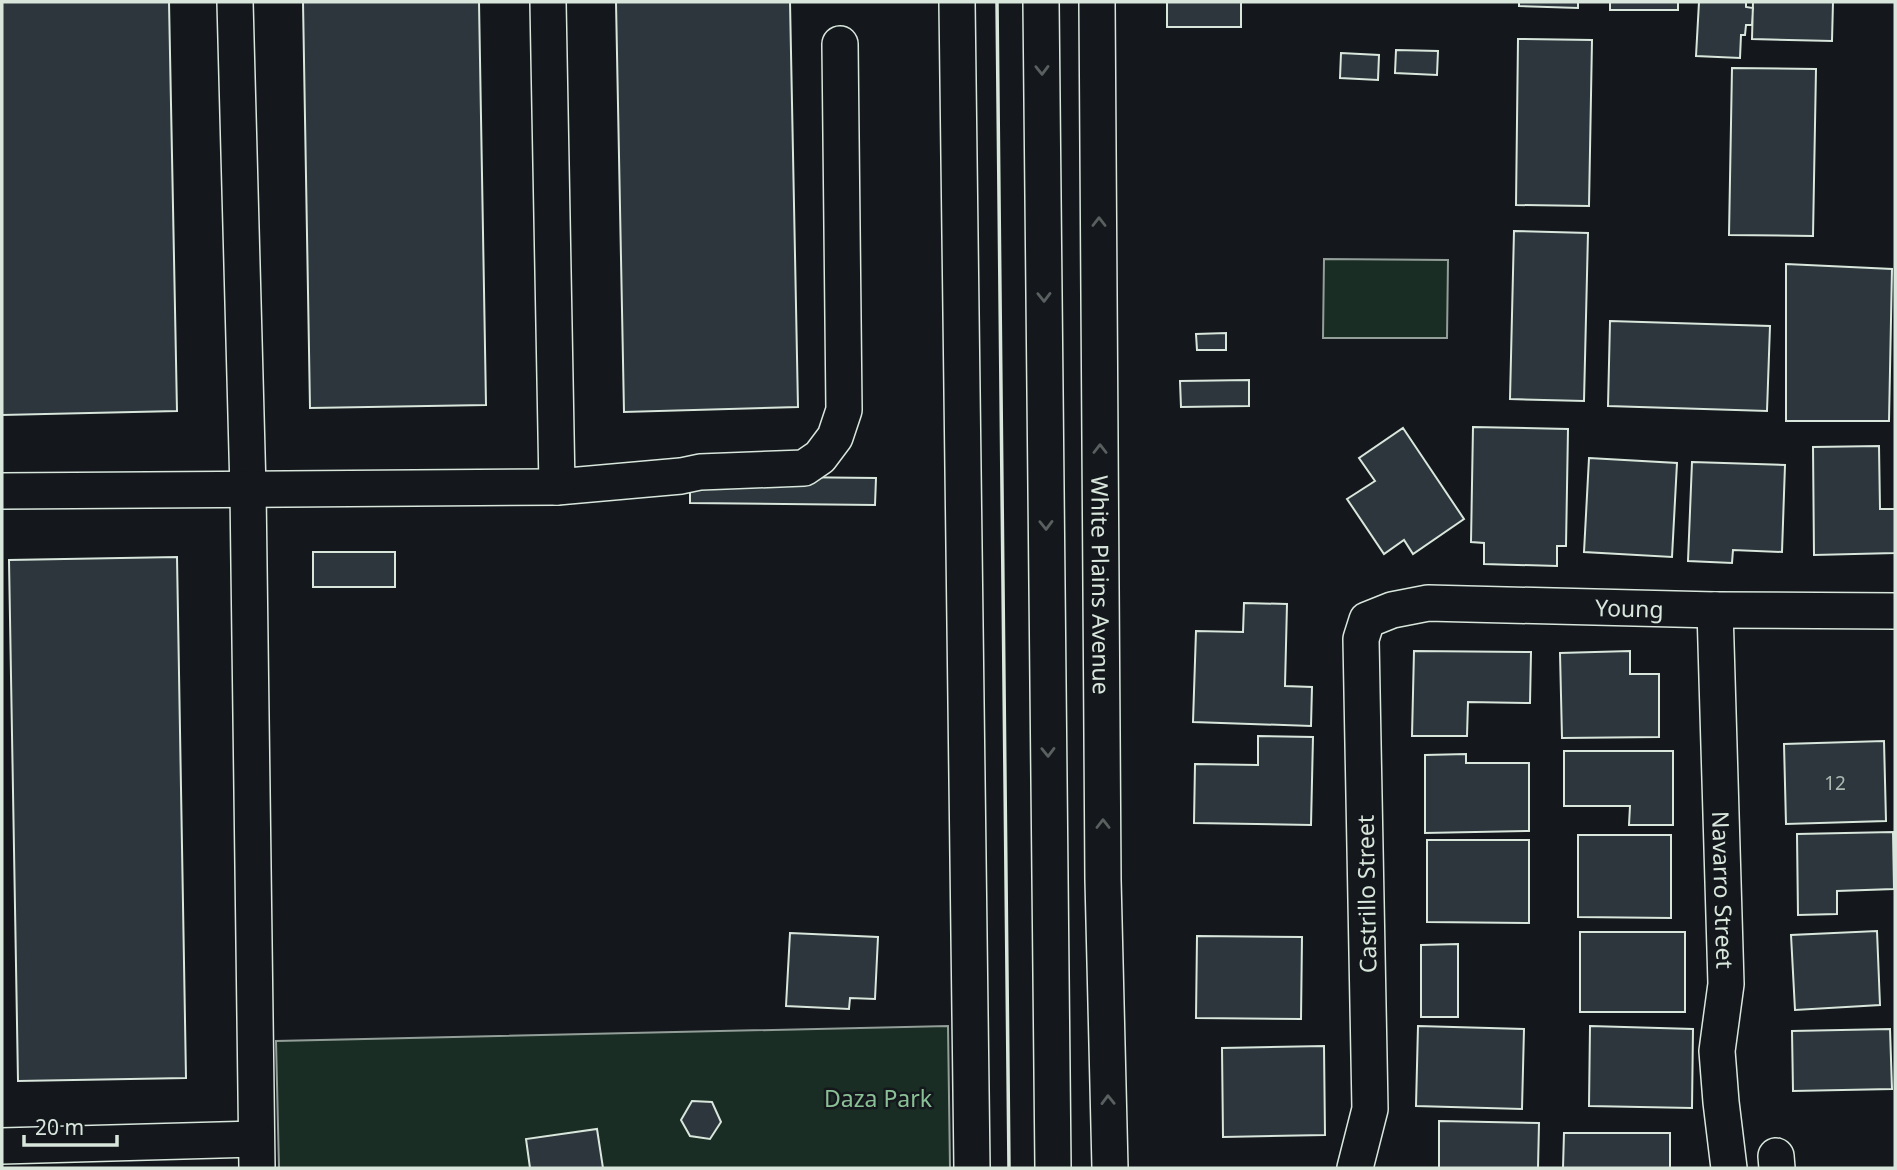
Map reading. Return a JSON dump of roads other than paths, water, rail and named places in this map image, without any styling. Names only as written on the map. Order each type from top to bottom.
[{"type":"street","points":[[2,1146],[256,1154],[248,490],[235,2]]},
{"type":"street","points":[[548,2],[557,487]]},
{"type":"street","points":[[957,2],[972,1168]]},
{"type":"street","points":[[1041,2],[1053,1168]]},
{"type":"street","name":"White Plains Avenue","points":[[1097,2],[1103,880],[1110,1168]]},
{"type":"street","points":[[2,491],[557,487],[669,478],[700,472],[804,468],[820,457],[835,437],[844,411],[841,44]]},
{"type":"street","name":"Young","points":[[1367,620],[1392,610],[1428,603],[1895,611]]},
{"type":"street","name":"Navarro Street","points":[[1715,610],[1726,984],[1717,1051],[1729,1168]]},
{"type":"street","name":"Castrillo Street","points":[[1355,1168],[1370,1110],[1361,639],[1367,620]]},
{"type":"street","points":[[1049,881],[1103,880]]},
{"type":"park label","name":"Daza Park","points":[[878,1098]]}]
